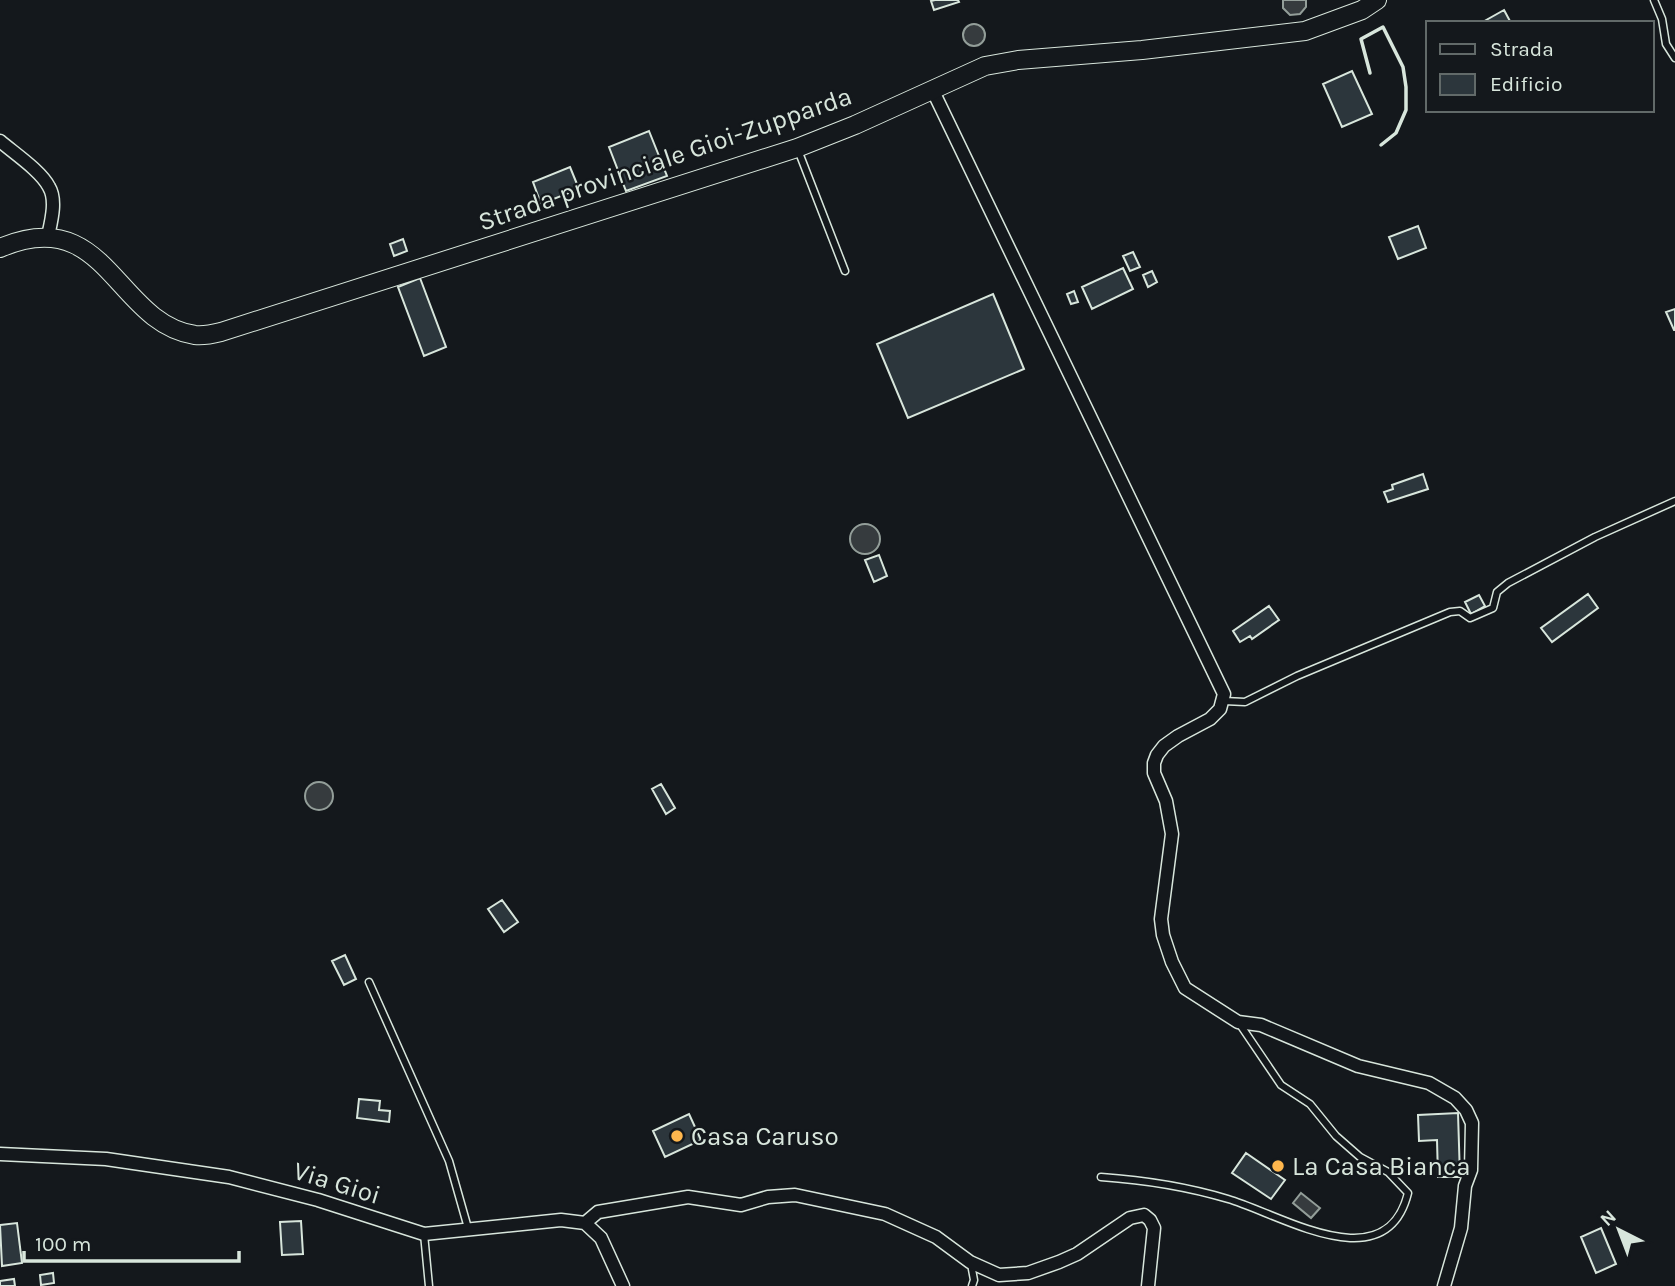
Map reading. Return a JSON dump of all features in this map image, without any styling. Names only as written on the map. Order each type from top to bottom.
[{"type":"street","name":"Strada provinciale Gioi-Zupparda","points":[[48,236],[97,258],[149,312],[166,325],[198,336],[221,332],[797,148],[855,125],[985,66],[1018,60],[1142,50],[1305,31],[1362,10],[1377,0]]},
{"type":"street","points":[[932,89],[1224,694],[1224,701],[1210,719],[1178,736],[1157,755],[1154,773],[1171,817],[1172,834],[1161,919],[1172,962],[1185,988],[1238,1022],[1261,1025],[1358,1066],[1429,1083],[1455,1098],[1466,1110],[1472,1123],[1471,1170],[1465,1186],[1461,1228],[1444,1286]]},
{"type":"street","points":[[0,141],[51,188],[52,216],[48,236],[0,248]]},
{"type":"street","name":"Via Gioi","points":[[0,1154],[106,1159],[229,1177],[318,1200],[424,1234],[561,1220],[585,1223]]},
{"type":"street","points":[[623,1286],[601,1238],[585,1223],[598,1212],[688,1198],[741,1205],[794,1195],[885,1214],[936,1237],[970,1262],[999,1275],[1028,1273],[1077,1254],[1130,1217],[1144,1214],[1154,1228],[1148,1286]]},
{"type":"lane","points":[[1654,0],[1662,19],[1666,44],[1675,58]]},
{"type":"lane","points":[[797,148],[845,271]]},
{"type":"lane","points":[[1224,701],[1245,702],[1297,676],[1450,612],[1461,611],[1470,618],[1479,616],[1493,608],[1497,592],[1508,583],[1595,537],[1675,501]]},
{"type":"lane","points":[[369,982],[449,1161],[468,1228]]},
{"type":"lane","points":[[1101,1177],[1133,1179],[1230,1199],[1306,1230],[1342,1238],[1367,1237],[1388,1227],[1404,1211],[1408,1193],[1388,1172],[1360,1157],[1336,1136],[1310,1104],[1280,1085],[1238,1022]]},
{"type":"lane","points":[[424,1234],[429,1286]]},
{"type":"lane","points":[[970,1262],[974,1280],[972,1286]]},
{"type":"shaded area","points":[[1283,0],[1306,0],[1306,7],[1300,14],[1290,15],[1283,8]]},
{"type":"shaded area","points":[[974,24],[982,27],[985,35],[982,43],[974,46],[966,43],[963,35],[966,27]]},
{"type":"shaded area","points":[[865,524],[875,529],[880,539],[875,549],[865,554],[855,549],[850,539],[855,529]]},
{"type":"shaded area","points":[[319,782],[329,786],[333,796],[329,806],[319,810],[309,806],[305,796],[309,786]]},
{"type":"shaded area","points":[[1301,1193],[1320,1208],[1311,1218],[1293,1203]]},
{"type":"building","points":[[931,1],[959,2],[934,10]]},
{"type":"building","points":[[1504,10],[1510,21],[1485,21]]},
{"type":"building","points":[[1352,71],[1372,114],[1342,127],[1323,84]]},
{"type":"building","points":[[649,131],[667,176],[626,191],[609,147]]},
{"type":"building","points":[[570,167],[579,189],[541,204],[533,182]]},
{"type":"building","points":[[1418,226],[1426,248],[1398,259],[1389,237]]},
{"type":"building","points":[[403,239],[407,251],[394,256],[390,244]]},
{"type":"building","points":[[1133,252],[1140,267],[1130,271],[1123,256]]},
{"type":"building","points":[[1123,268],[1133,289],[1092,309],[1082,287]]},
{"type":"building","points":[[1152,271],[1157,282],[1148,287],[1143,275]]},
{"type":"building","points":[[420,278],[446,347],[424,356],[398,287]]},
{"type":"building","points":[[1074,291],[1078,302],[1071,304],[1067,294]]},
{"type":"building","points":[[993,294],[1024,369],[908,418],[877,344]]},
{"type":"building","points":[[1675,309],[1675,330],[1674,330],[1666,312]]},
{"type":"building","points":[[1423,474],[1428,489],[1388,502],[1384,492],[1393,489],[1392,485]]},
{"type":"building","points":[[879,555],[887,576],[874,582],[865,560]]},
{"type":"building","points":[[1588,594],[1598,608],[1552,642],[1541,628]]},
{"type":"building","points":[[1479,595],[1485,606],[1471,614],[1465,602]]},
{"type":"building","points":[[1269,606],[1279,620],[1252,639],[1250,636],[1240,642],[1233,631]]},
{"type":"building","points":[[661,784],[675,808],[666,814],[652,789]]},
{"type":"building","points":[[502,900],[518,922],[504,932],[488,909]]},
{"type":"building","points":[[345,955],[356,979],[344,985],[332,961]]},
{"type":"building","points":[[359,1099],[380,1101],[379,1110],[390,1111],[389,1122],[357,1118]]},
{"type":"building","points":[[1458,1113],[1460,1177],[1438,1177],[1437,1140],[1419,1141],[1418,1115]]},
{"type":"building","name":"Casa Caruso","points":[[689,1114],[701,1140],[665,1157],[653,1131]]},
{"type":"building","points":[[1246,1153],[1285,1180],[1271,1199],[1232,1173]]},
{"type":"building","points":[[301,1221],[303,1254],[282,1255],[280,1222]]},
{"type":"building","points":[[17,1223],[22,1263],[2,1266],[0,1225]]},
{"type":"building","points":[[1601,1228],[1616,1264],[1596,1273],[1581,1237]]},
{"type":"building","points":[[53,1273],[54,1283],[41,1285],[40,1275]]},
{"type":"building","points":[[14,1279],[15,1286],[0,1286],[0,1281]]},
{"type":"wall","points":[[1370,73],[1361,39],[1383,27],[1403,67],[1406,110],[1396,133],[1381,145]]},
{"type":"place","name":"Casa Caruso","points":[[677,1136]]},
{"type":"place","name":"La Casa Bianca","points":[[1278,1166]]}]
